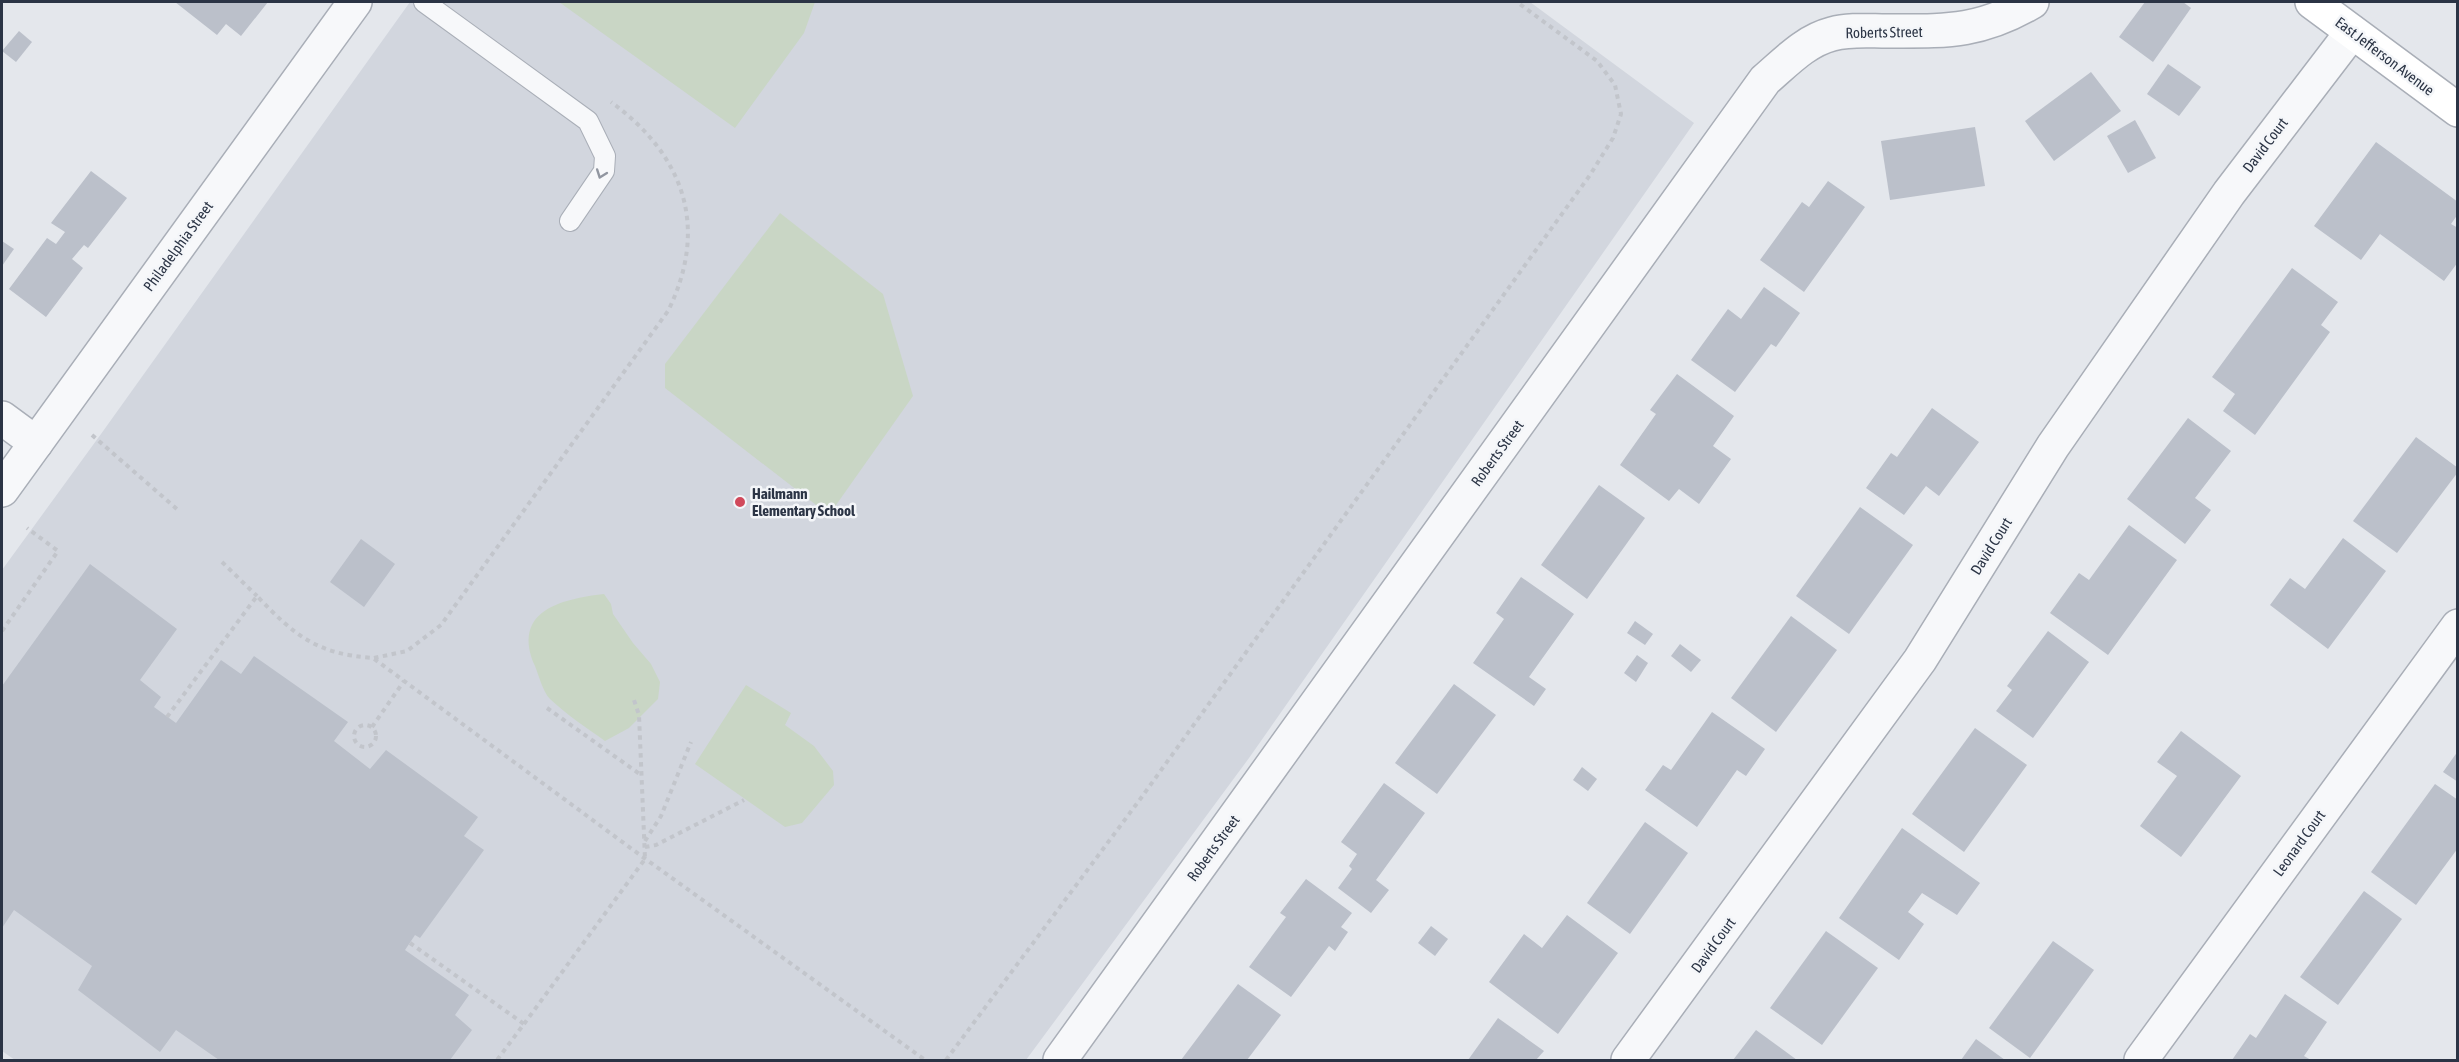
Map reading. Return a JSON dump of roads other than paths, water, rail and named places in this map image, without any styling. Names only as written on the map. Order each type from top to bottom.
[{"type":"street","name":"Philadelphia Street","points":[[2,490],[355,2]]},
{"type":"street","name":"Roberts Street","points":[[1060,1060],[1765,80],[1812,42],[1833,33],[1858,30],[1965,29],[2003,18],[2032,2]]},
{"type":"street","name":"East Jefferson Avenue","points":[[2312,2],[2457,110]]},
{"type":"street","name":"David Court","points":[[1628,1060],[1920,660],[2057,441],[2229,193],[2352,32]]},
{"type":"street","points":[[2,418],[36,443]]},
{"type":"street","name":"Leonard Court","points":[[2141,1060],[2457,626]]},
{"type":"lane","points":[[424,2],[588,121],[605,156],[604,171],[570,221]]},
{"type":"place","name":"Hailmann Elementary School","points":[[740,502]]}]
